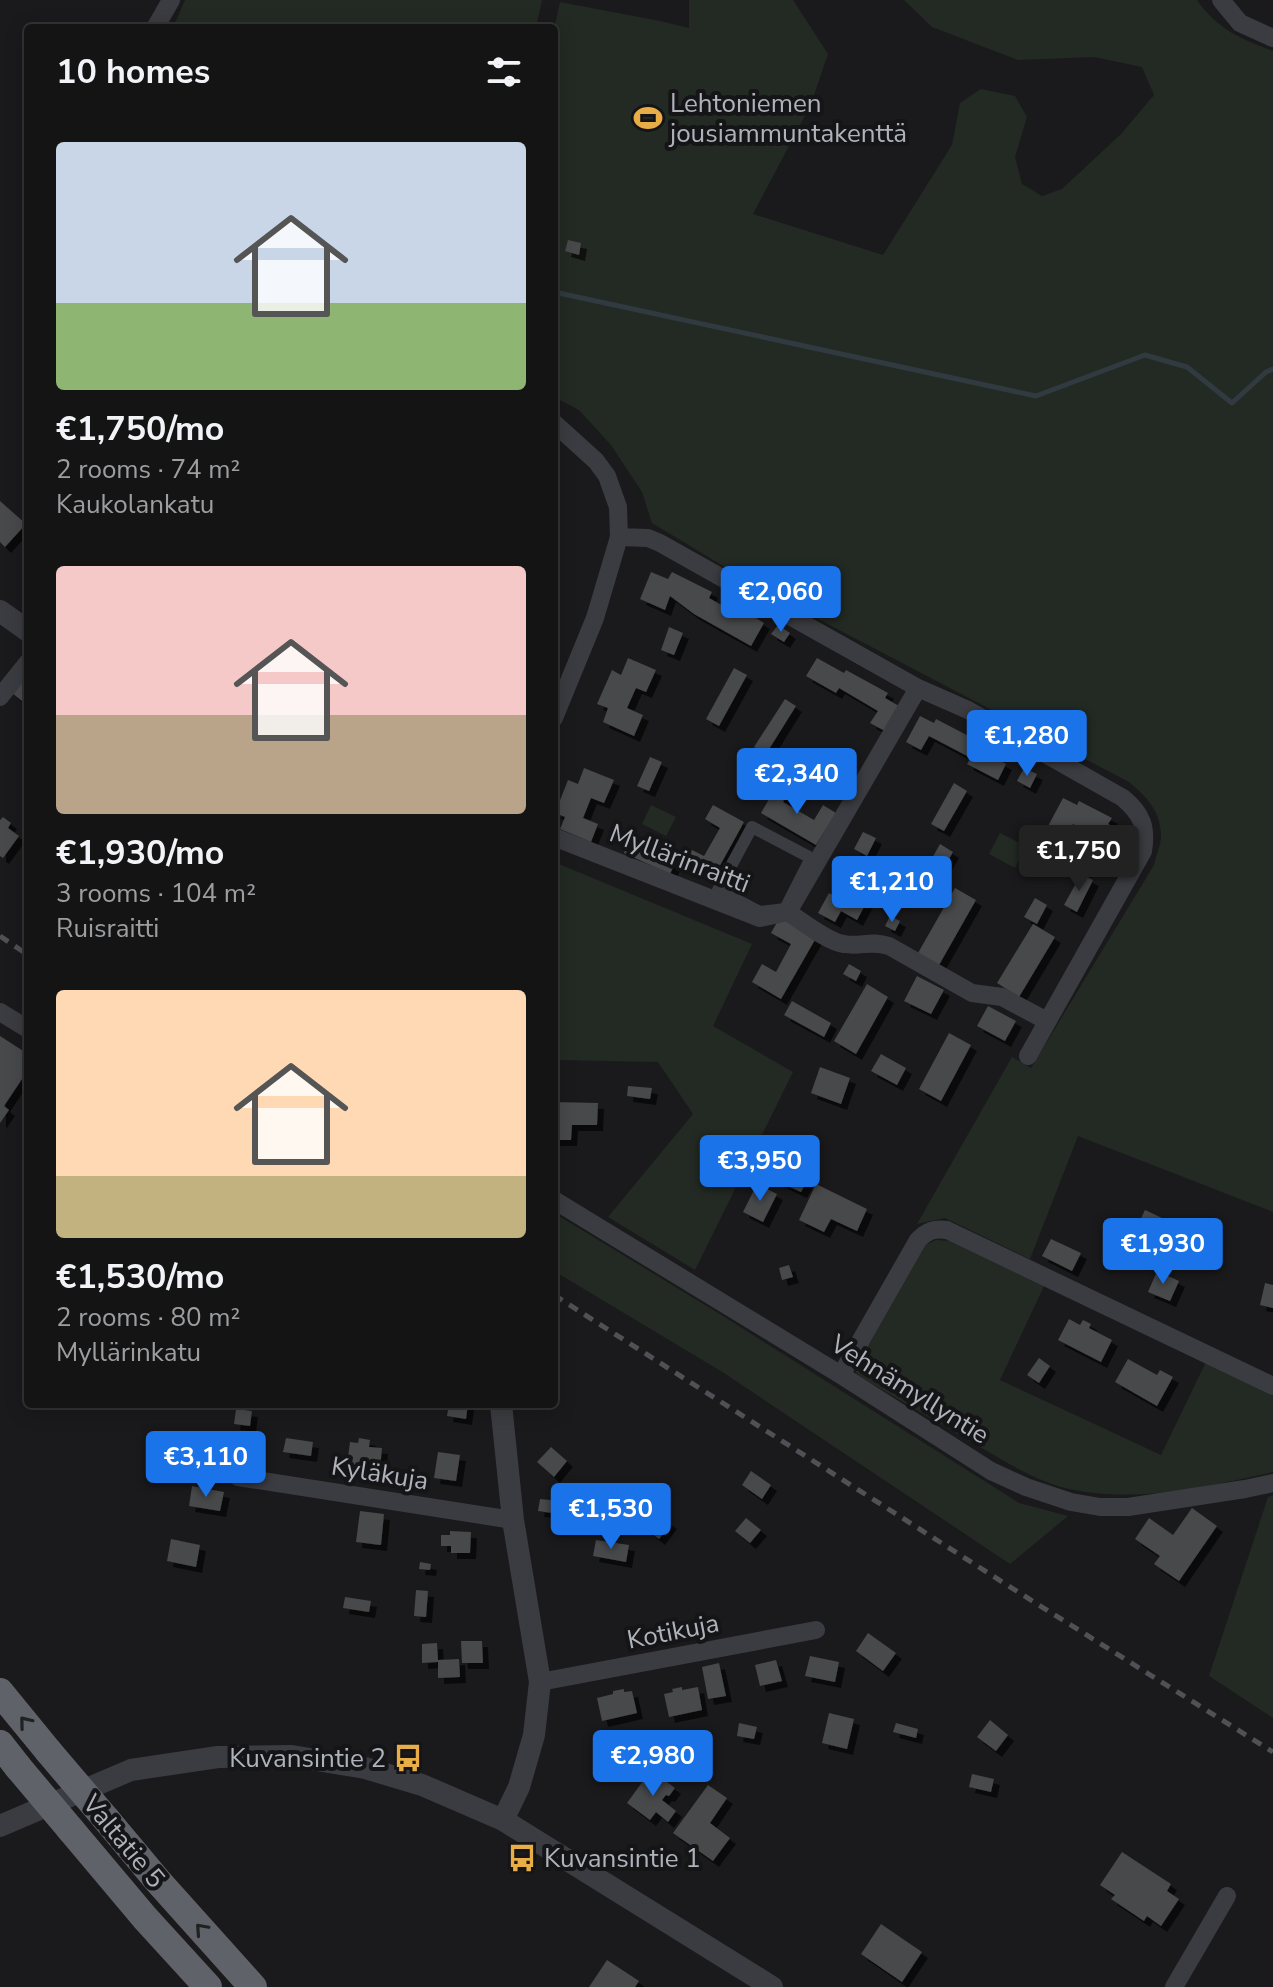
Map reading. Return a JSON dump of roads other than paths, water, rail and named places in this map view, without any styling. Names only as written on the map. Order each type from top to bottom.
[{"type":"highway","name":"Valtatie 5","points":[[0,1692],[157,1880],[253,1987]]},
{"type":"highway","name":"Valtatie 5","points":[[0,1744],[145,1918],[208,1987]]},
{"type":"street","points":[[157,24],[171,0]]},
{"type":"street","points":[[1221,0],[1240,23],[1273,38]]},
{"type":"street","points":[[558,427],[596,461],[607,476],[618,507],[619,537],[595,618],[558,708]]},
{"type":"street","points":[[619,537],[648,538],[660,543],[918,688],[968,710],[1123,798],[1135,808],[1146,834],[1143,851],[1028,1056]]},
{"type":"street","points":[[0,611],[24,628]]},
{"type":"street","points":[[0,697],[24,667]]},
{"type":"street","points":[[918,688],[788,912],[836,942],[889,946],[972,993],[1002,997],[1047,1021]]},
{"type":"street","points":[[752,827],[811,858],[785,909],[760,912],[718,890],[752,827]]},
{"type":"street","name":"Myllärinraitti","points":[[558,839],[760,918],[788,912]]},
{"type":"street","points":[[0,1012],[24,1027]]},
{"type":"street","name":"Vehnämyllyntie","points":[[558,1202],[841,1375],[991,1471],[1026,1487],[1071,1502],[1100,1507],[1128,1507],[1273,1483]]},
{"type":"street","points":[[841,1375],[918,1240],[926,1232],[937,1229],[947,1230],[1273,1386]]},
{"type":"street","points":[[501,1408],[513,1520],[540,1682],[534,1735],[519,1787],[503,1820]]},
{"type":"street","name":"Kyläkuja","points":[[238,1477],[513,1520]]},
{"type":"street","name":"Kotikuja","points":[[540,1682],[816,1630]]},
{"type":"street","points":[[0,1826],[131,1770],[218,1757],[292,1756],[365,1768],[422,1785],[503,1820],[772,1987]]},
{"type":"street","points":[[1174,1987],[1227,1896]]},
{"type":"waterway","points":[[558,293],[1036,396],[1145,355],[1187,367],[1232,403],[1273,369]]},
{"type":"railway","points":[[0,936],[24,952]]},
{"type":"railway","points":[[558,1298],[1273,1752]]},
{"type":"place","name":"Lehtoniemen jousiammuntakenttä","points":[[648,118]]},
{"type":"place","name":"Kuvansintie 2","points":[[408,1758]]},
{"type":"place","name":"Kuvansintie 1","points":[[522,1858]]}]
